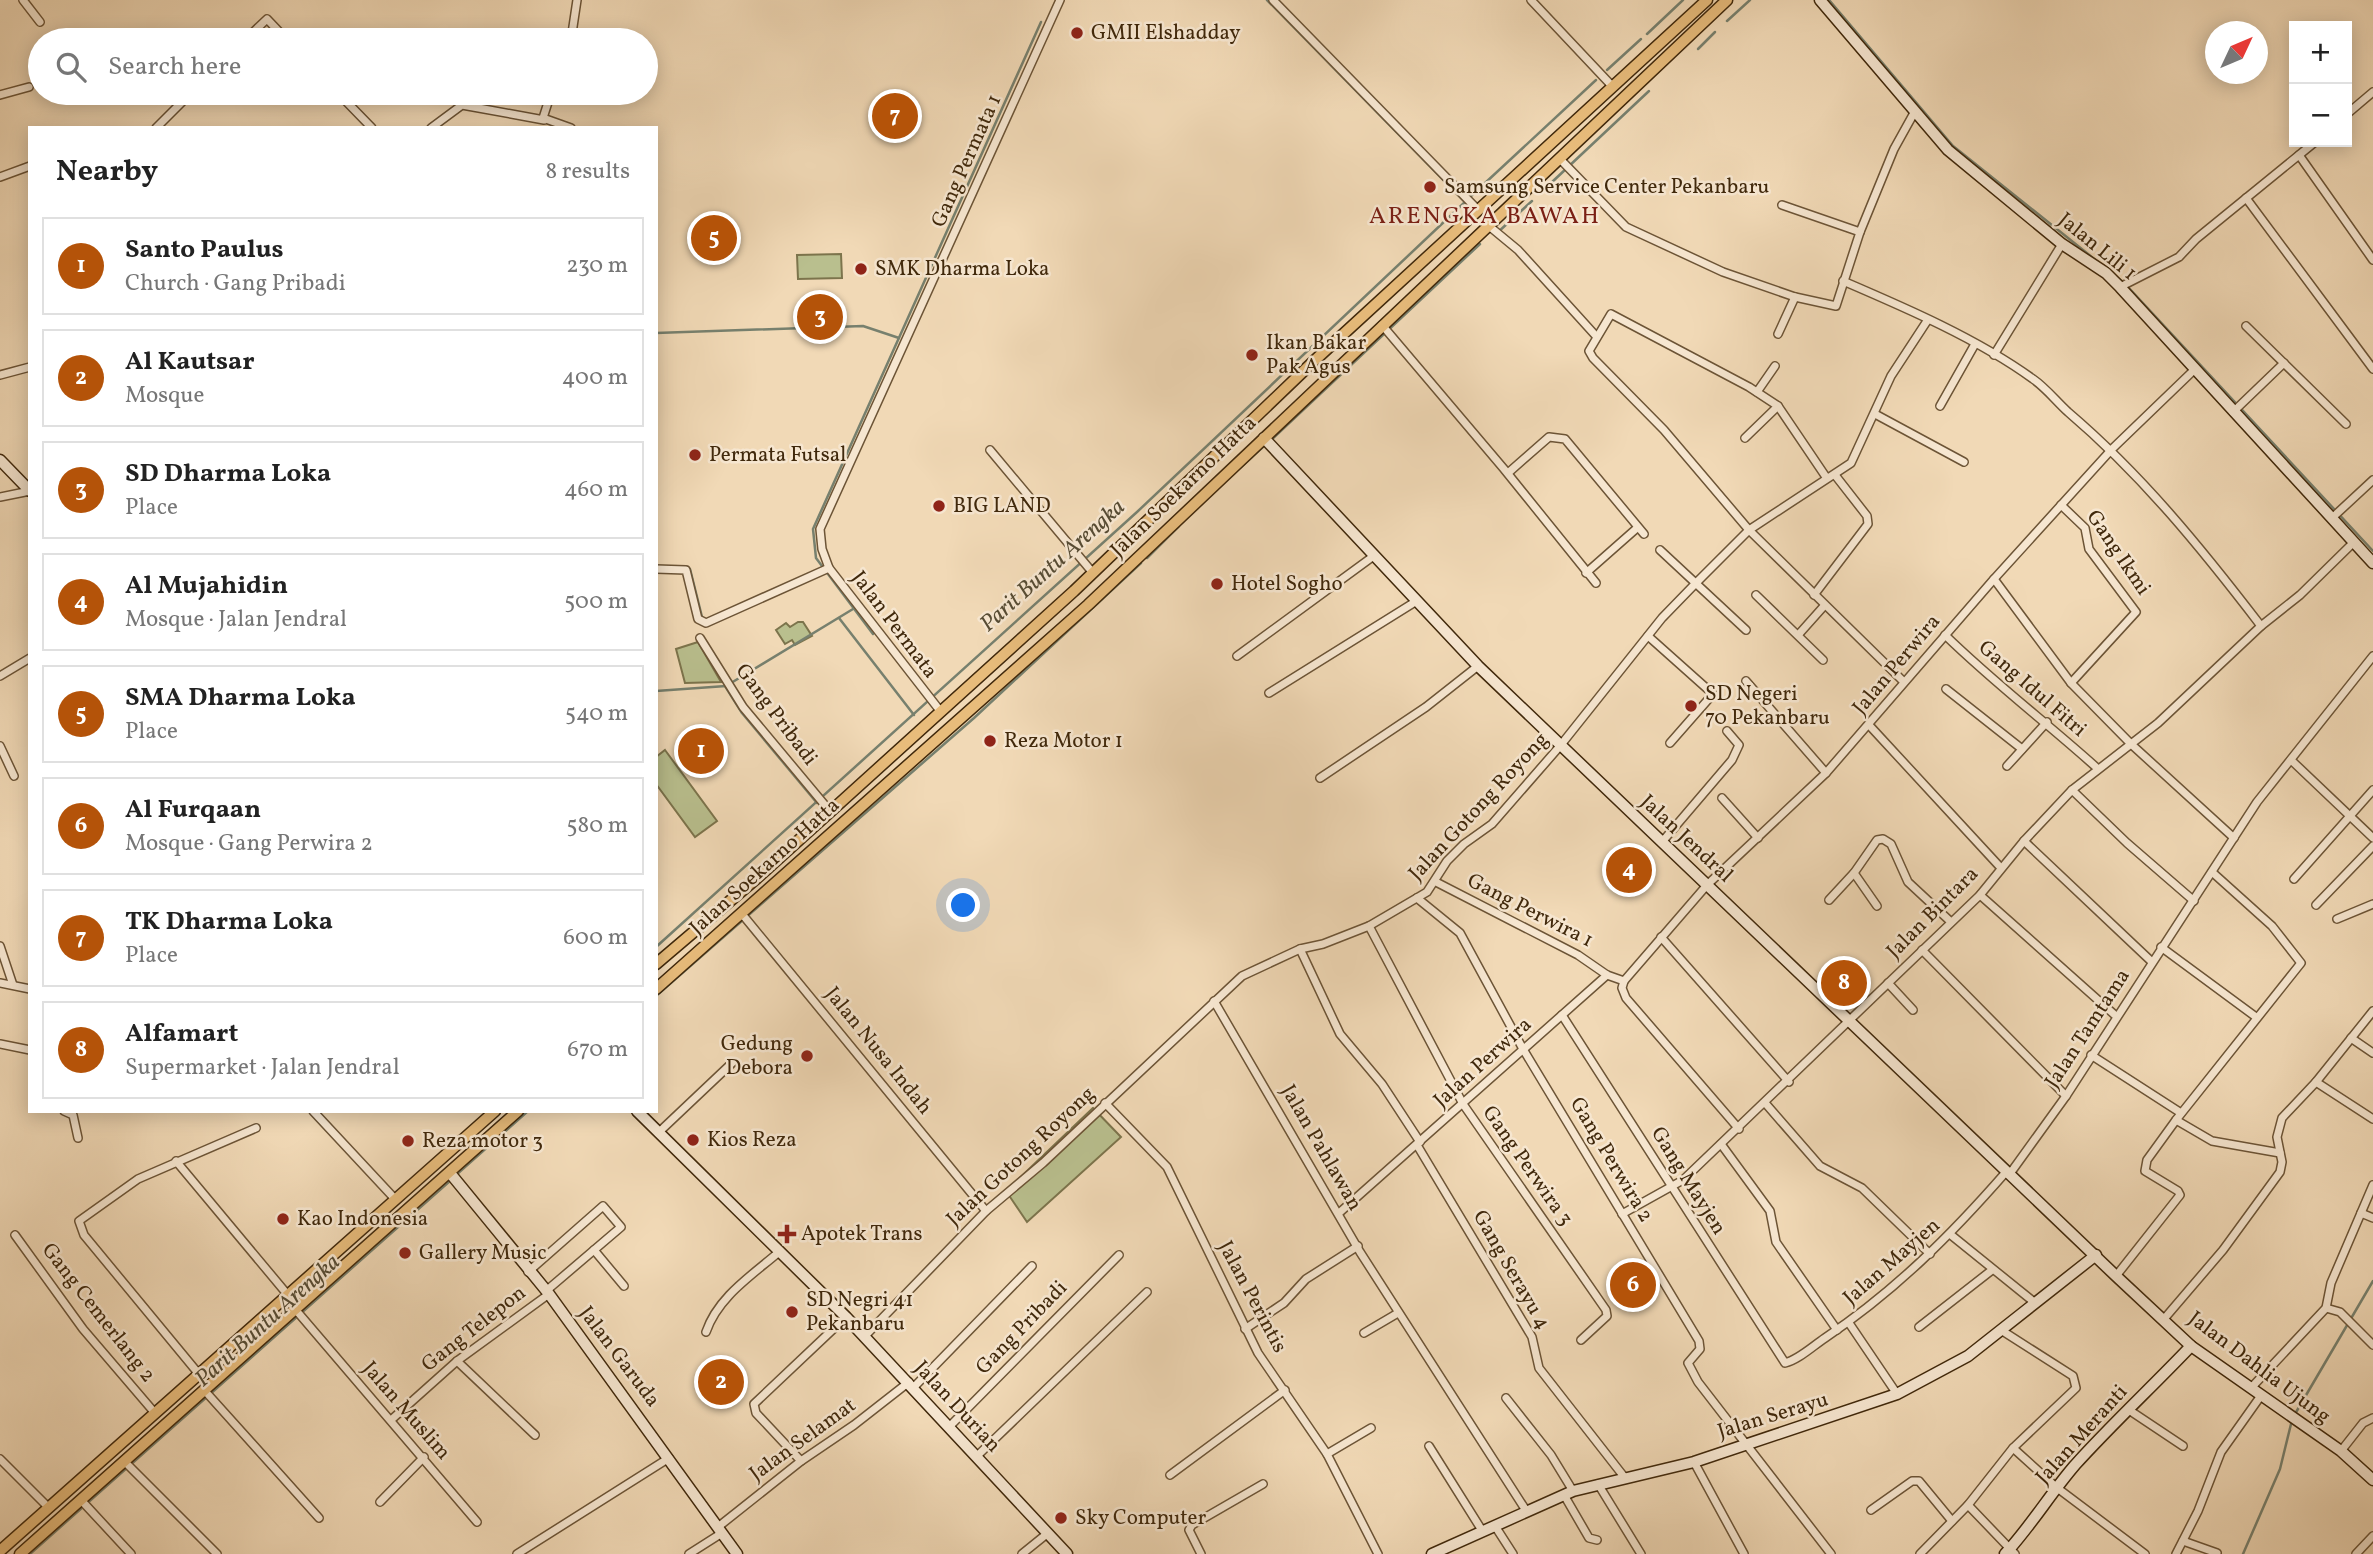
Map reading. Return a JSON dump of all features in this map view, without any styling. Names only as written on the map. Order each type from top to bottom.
[{"type":"main road","name":"Jalan Soekarno Hatta","points":[[658,962],[826,806],[941,712],[1074,591],[1086,564],[1314,361],[1707,0]]},
{"type":"main road","name":"Jalan Soekarno Hatta","points":[[658,987],[743,915],[1268,442],[1727,0]]},
{"type":"main road","points":[[1074,591],[1088,605]]},
{"type":"main road","points":[[0,1551],[493,1113]]},
{"type":"main road","points":[[20,1554],[206,1392],[516,1113]]},
{"type":"street","points":[[35,0],[25,3],[40,22]]},
{"type":"street","points":[[573,28],[577,0]]},
{"type":"street","name":"Gang Permata 1","points":[[825,569],[820,536],[824,517],[884,394],[1060,0]]},
{"type":"street","points":[[1273,0],[1478,211]]},
{"type":"street","points":[[1531,0],[1613,87]]},
{"type":"street","name":"Jalan Lili 1","points":[[1820,0],[1948,150],[2062,244],[2122,286],[2194,370],[2334,516],[2373,563]]},
{"type":"street","points":[[258,28],[267,19],[276,28]]},
{"type":"street","points":[[0,95],[28,87]]},
{"type":"street","points":[[2352,110],[2373,92]]},
{"type":"street","points":[[158,126],[179,105]]},
{"type":"street","points":[[350,105],[370,126]]},
{"type":"street","points":[[434,126],[462,105],[564,126]]},
{"type":"street","points":[[544,120],[542,115],[546,105]]},
{"type":"street","points":[[1561,161],[1626,227],[1723,272],[1795,297],[1836,306],[1884,172],[1914,113]]},
{"type":"street","points":[[2122,286],[2179,257],[2309,147]]},
{"type":"street","points":[[2299,155],[2373,260]]},
{"type":"street","points":[[0,177],[28,167]]},
{"type":"street","points":[[2246,198],[2373,369]]},
{"type":"street","points":[[1782,205],[1860,233]]},
{"type":"street","points":[[1492,229],[1522,254],[1596,336]]},
{"type":"street","points":[[1994,355],[2062,244]]},
{"type":"street","points":[[1843,281],[1904,307],[1975,344],[2034,380],[2112,450],[2197,544],[2261,626]]},
{"type":"street","points":[[1778,334],[1795,297]]},
{"type":"street","points":[[1814,595],[1868,524],[1867,516],[1830,476],[1778,406],[1749,387],[1611,314],[1596,336],[1590,355],[1664,430],[1749,530],[1824,606],[1904,682]]},
{"type":"street","name":"Jalan Gotong Royong","points":[[864,1337],[986,1211],[1043,1163],[1214,1001],[1256,967],[1369,926],[1417,898],[1436,882],[1447,861],[1464,844],[1492,824],[1560,746],[1648,636],[1695,584],[1749,530],[1856,456],[1891,376],[1927,321]]},
{"type":"street","points":[[2246,326],[2346,424]]},
{"type":"street","points":[[1384,328],[1508,473],[1596,583]]},
{"type":"street","points":[[1940,406],[1975,344]]},
{"type":"street","points":[[2234,410],[2284,363]]},
{"type":"street","points":[[1757,392],[1775,366]]},
{"type":"street","points":[[0,375],[28,368]]},
{"type":"street","name":"Jalan Perwira","points":[[1624,981],[1707,885],[1826,773],[2061,505],[2112,450],[2194,370]]},
{"type":"street","points":[[1745,438],[1778,406]]},
{"type":"street","points":[[1875,414],[1964,462]]},
{"type":"street","points":[[1508,473],[1549,438],[1565,439],[1644,534]]},
{"type":"street","name":"Jalan Jendral","points":[[1268,442],[1375,555],[1415,602],[1478,666],[2095,1255]]},
{"type":"street","points":[[990,450],[1086,564]]},
{"type":"street","points":[[0,460],[28,489]]},
{"type":"street","points":[[2334,516],[2373,481]]},
{"type":"street","points":[[0,497],[28,491]]},
{"type":"street","name":"Gang Ikmi","points":[[2061,505],[2085,528],[2089,549],[2136,612],[2071,683]]},
{"type":"street","points":[[1586,573],[1637,528]]},
{"type":"street","name":"Jalan Bintara","points":[[1622,1214],[1672,1188],[1739,1129],[1980,895],[2024,841],[2072,790],[2131,744],[2261,626],[2300,595],[2354,542]]},
{"type":"street","points":[[1660,550],[1746,630]]},
{"type":"street","points":[[1237,656],[1375,555]]},
{"type":"street","name":"Jalan Permata","points":[[658,569],[686,570],[698,619],[705,623],[825,569],[941,712]]},
{"type":"street","points":[[1994,579],[2071,683],[2131,744],[2234,838]]},
{"type":"street","points":[[1756,595],[1823,660]]},
{"type":"street","points":[[1269,693],[1415,602]]},
{"type":"street","points":[[1799,634],[1824,606]]},
{"type":"street","name":"Gang Idul Fitri","points":[[1945,635],[1979,668],[2047,722],[2097,768]]},
{"type":"street","points":[[1648,636],[1713,694],[1670,743]]},
{"type":"street","name":"Gang Pribadi","points":[[700,638],[743,707],[826,806]]},
{"type":"street","name":"Jalan Tamtama","points":[[2008,1174],[2066,1096],[2257,802],[2373,656]]},
{"type":"street","points":[[0,676],[28,659]]},
{"type":"street","points":[[1320,778],[1426,707],[1478,666]]},
{"type":"street","points":[[1746,681],[1826,773]]},
{"type":"street","points":[[1946,689],[2022,749]]},
{"type":"street","points":[[2007,766],[2047,722]]},
{"type":"street","points":[[1869,725],[2001,868]]},
{"type":"street","points":[[1662,842],[1732,760],[1739,745],[1727,732]]},
{"type":"street","points":[[0,746],[13,776]]},
{"type":"street","points":[[2291,760],[2373,838]]},
{"type":"street","points":[[2072,790],[2193,901]]},
{"type":"street","points":[[2294,879],[2373,790]]},
{"type":"street","points":[[1722,798],[1758,838]]},
{"type":"street","points":[[1829,900],[1854,873],[1877,840],[1887,840],[1908,882],[1951,922]]},
{"type":"street","points":[[2024,841],[2152,962]]},
{"type":"street","points":[[2316,905],[2373,846]]},
{"type":"street","points":[[2116,1276],[2180,1195],[2178,1191],[2148,1174],[2144,1167],[2178,1117],[2301,962],[2272,926],[2212,872]]},
{"type":"street","points":[[1854,873],[1877,906]]},
{"type":"street","name":"Gang Perwira 1","points":[[1436,882],[1578,955],[1607,975]]},
{"type":"street","points":[[1980,895],[2116,1016]]},
{"type":"street","name":"Gang Perwira 2","points":[[1417,898],[1460,933],[1523,1049],[1699,1340],[1700,1349],[1688,1363],[1691,1370],[1745,1445]]},
{"type":"street","points":[[2337,919],[2373,904]]},
{"type":"street","name":"Jalan Nusa Indah","points":[[743,915],[986,1211]]},
{"type":"street","name":"Gang Perwira 3","points":[[1369,926],[1463,1104],[1606,1310],[1607,1316],[1602,1323],[1581,1340]]},
{"type":"street","points":[[1661,937],[1788,1082]]},
{"type":"street","points":[[0,946],[13,985]]},
{"type":"street","points":[[2161,947],[2256,1017]]},
{"type":"street","name":"Gang Serayu 4","points":[[1300,949],[1340,1034],[1382,1084],[1532,1337],[1539,1368],[1625,1478]]},
{"type":"street","points":[[1922,950],[2066,1096]]},
{"type":"street","points":[[1607,975],[1624,981],[1622,988],[1626,998],[1739,1129]]},
{"type":"street","name":"Jalan Perwira","points":[[1339,1213],[1607,975]]},
{"type":"street","points":[[0,983],[28,989]]},
{"type":"street","points":[[1888,983],[1913,1010]]},
{"type":"street","name":"Jalan Pahlawan","points":[[1214,1001],[1357,1246],[1527,1512]]},
{"type":"street","points":[[2164,1319],[2223,1250],[2280,1172],[2277,1137],[2282,1118],[2316,1083],[2373,1011]]},
{"type":"street","name":"Gang Mayjen","points":[[1562,1015],[1782,1361],[1787,1363]]},
{"type":"street","points":[[2351,1038],[2373,1053]]},
{"type":"street","points":[[0,1044],[28,1050]]},
{"type":"street","points":[[2091,1055],[2212,1140],[2280,1153]]},
{"type":"street","points":[[658,1133],[732,1063]]},
{"type":"street","points":[[2316,1083],[2373,1119]]},
{"type":"street","name":"Jalan Perintis","points":[[1105,1103],[1167,1167],[1245,1329],[1327,1454],[1378,1554]]},
{"type":"street","points":[[1766,1104],[1820,1166],[1862,1188],[1930,1254]]},
{"type":"street","points":[[68,1113],[73,1115],[78,1138]]},
{"type":"street","points":[[315,1113],[395,1199]]},
{"type":"street","name":"Jalan Durian","points":[[639,1113],[846,1317],[1068,1554]]},
{"type":"street","points":[[198,1373],[84,1235],[79,1221],[138,1179],[256,1128]]},
{"type":"street","points":[[1721,1144],[1770,1211],[1776,1242],[1837,1330]]},
{"type":"street","points":[[176,1161],[287,1294]]},
{"type":"street","name":"Jalan Garuda","points":[[451,1174],[547,1293],[737,1554]]},
{"type":"street","name":"Jalan Mayjen","points":[[1787,1363],[1849,1323],[1930,1254],[2008,1174]]},
{"type":"street","points":[[2251,1388],[2326,1308],[2331,1283],[2373,1185]]},
{"type":"street","name":"Gang Telepon","points":[[391,1420],[457,1361],[547,1293],[621,1227],[603,1206],[528,1272]]},
{"type":"street","points":[[2361,1213],[2373,1218]]},
{"type":"street","name":"Gang Cemerlang 2","points":[[15,1235],[83,1329],[154,1412]]},
{"type":"street","points":[[1951,1235],[2034,1302]]},
{"type":"street","points":[[1245,1329],[1284,1303],[1306,1279],[1357,1246]]},
{"type":"street","points":[[594,1250],[624,1286]]},
{"type":"street","points":[[706,1332],[713,1313],[722,1301],[779,1252]]},
{"type":"street","name":"Gang Pribadi","points":[[950,1426],[1119,1255]]},
{"type":"street","name":"Jalan Dahlia Ujung","points":[[2095,1255],[2191,1346],[2286,1416],[2340,1451],[2373,1479]]},
{"type":"street","name":"Jalan Serayu","points":[[1432,1554],[1569,1493],[1694,1462],[1896,1394],[1968,1356],[2095,1255]]},
{"type":"street","name":"Jalan Selamat","points":[[689,1554],[801,1461],[911,1384],[1032,1266]]},
{"type":"street","points":[[1919,1327],[1992,1270]]},
{"type":"street","points":[[977,1456],[1147,1292]]},
{"type":"street","points":[[2326,1308],[2333,1308],[2345,1316],[2373,1345]]},
{"type":"street","name":"Jalan Muslim","points":[[296,1310],[477,1522]]},
{"type":"street","points":[[1364,1333],[1398,1312]]},
{"type":"street","points":[[801,1461],[756,1413],[754,1404],[846,1317]]},
{"type":"street","points":[[1849,1323],[1896,1394]]},
{"type":"street","points":[[1920,1554],[1968,1505],[2013,1448],[2076,1388],[2077,1382],[2001,1330]]},
{"type":"street","name":"Jalan Meranti","points":[[2010,1552],[2033,1524],[2056,1487],[2191,1346]]},
{"type":"street","points":[[457,1361],[535,1435]]},
{"type":"street","points":[[1171,1475],[1285,1390]]},
{"type":"street","points":[[206,1392],[318,1518]]},
{"type":"street","points":[[2176,1554],[2221,1452],[2260,1397]]},
{"type":"street","points":[[1506,1398],[1551,1455],[1589,1538],[1597,1540]]},
{"type":"street","points":[[2129,1410],[2183,1446]]},
{"type":"street","points":[[2340,1451],[2363,1423],[2373,1418]]},
{"type":"street","points":[[1327,1454],[1371,1428]]},
{"type":"street","points":[[1745,1445],[1831,1554]]},
{"type":"street","points":[[1429,1446],[1483,1532]]},
{"type":"street","points":[[2013,1448],[2133,1551],[2145,1554]]},
{"type":"street","points":[[380,1502],[424,1457]]},
{"type":"street","points":[[517,1554],[669,1458]]},
{"type":"street","points":[[0,1459],[48,1508]]},
{"type":"street","points":[[1694,1462],[1744,1554]]},
{"type":"street","points":[[126,1463],[216,1554]]},
{"type":"street","points":[[1871,1510],[1912,1481],[1919,1480],[1952,1521]]},
{"type":"street","points":[[1201,1554],[1189,1531],[1192,1525],[1263,1484]]},
{"type":"street","points":[[1598,1484],[1641,1554]]},
{"type":"street","points":[[83,1501],[131,1554]]},
{"type":"street","points":[[1968,1505],[2010,1552]]},
{"type":"street","points":[[1495,1526],[1513,1554]]},
{"type":"street","points":[[1021,1554],[1048,1533]]},
{"type":"street","points":[[2356,1554],[2373,1536]]},
{"type":"street","points":[[2183,1541],[2217,1553]]},
{"type":"green space","points":[[841,254],[842,278],[798,279],[797,255]]},
{"type":"green space","points":[[803,622],[812,636],[795,645],[792,640],[785,644],[776,630],[786,623],[790,627]]},
{"type":"green space","points":[[698,642],[721,682],[685,683],[676,649]]},
{"type":"green space","points":[[665,750],[717,821],[695,837],[658,787],[658,755]]},
{"type":"green space","points":[[1093,1108],[1121,1137],[1027,1222],[1006,1191]]},
{"type":"waterway","points":[[1267,0],[1465,202]]},
{"type":"waterway","name":"Parit Buntu Arengka","points":[[1647,34],[1683,0]]},
{"type":"waterway","name":"Parit Buntu Arengka","points":[[1727,21],[1750,0]]},
{"type":"waterway","points":[[1829,0],[1953,146],[2123,282]]},
{"type":"waterway","points":[[873,634],[816,558],[813,529],[1041,22]]},
{"type":"waterway","name":"Parit Buntu Arengka","points":[[1698,49],[1715,32]]},
{"type":"waterway","name":"Parit Buntu Arengka","points":[[1607,70],[1641,39]]},
{"type":"waterway","name":"Parit Buntu Arengka","points":[[1470,197],[1596,80]]},
{"type":"waterway","name":"Parit Buntu Arengka","points":[[1551,183],[1649,91]]},
{"type":"waterway","name":"Parit Buntu Arengka","points":[[1497,233],[1532,201]]},
{"type":"waterway","name":"Parit Buntu Arengka","points":[[658,945],[1137,512],[1465,202]]},
{"type":"waterway","name":"Parit Buntu Arengka","points":[[1270,441],[1480,244]]},
{"type":"waterway","points":[[2128,287],[2373,551]]},
{"type":"waterway","points":[[658,333],[863,326],[899,338]]},
{"type":"waterway","name":"Parit Buntu Arengka","points":[[1241,467],[1265,445]]},
{"type":"waterway","name":"Parit Buntu Arengka","points":[[1147,558],[1179,526]]},
{"type":"waterway","name":"Parit Buntu Arengka","points":[[658,994],[974,718],[1141,563]]},
{"type":"waterway","points":[[690,569],[702,617]]},
{"type":"waterway","points":[[731,683],[853,609]]},
{"type":"waterway","points":[[839,618],[914,715]]},
{"type":"waterway","points":[[725,686],[742,713],[817,803]]},
{"type":"waterway","points":[[658,691],[726,686]]},
{"type":"waterway","name":"Parit Buntu Arengka","points":[[456,1175],[526,1113]]},
{"type":"waterway","name":"Parit Buntu Arengka","points":[[30,1554],[451,1180]]},
{"type":"waterway","points":[[2295,1414],[2373,1281]]},
{"type":"waterway","points":[[2243,1554],[2280,1469],[2292,1420]]},
{"type":"place","name":"GMII Elshadday","points":[[1077,33]]},
{"type":"place","name":"TK Dharma Loka","points":[[895,116]]},
{"type":"place","name":"Samsung Service Center Pekanbaru","points":[[1430,187]]},
{"type":"place","name":"SMA Dharma Loka","points":[[714,238]]},
{"type":"place","name":"SMK Dharma Loka","points":[[861,269]]},
{"type":"place","name":"SD Dharma Loka","points":[[820,317]]},
{"type":"place","name":"Ikan Bakar Pak Agus","points":[[1252,355]]},
{"type":"place","name":"Permata Futsal","points":[[695,455]]},
{"type":"place","name":"BIG LAND","points":[[939,506]]},
{"type":"place","name":"Hotel Sogho","points":[[1217,584]]},
{"type":"place","name":"SD Negeri 70 Pekanbaru","points":[[1691,706]]},
{"type":"place","name":"Reza Motor 1","points":[[990,741]]},
{"type":"place","name":"Santo Paulus","points":[[701,751]]},
{"type":"place","name":"Al Mujahidin","points":[[1629,870]]},
{"type":"place","name":"Alfamart","points":[[1844,983]]},
{"type":"place","name":"Gedung Debora","points":[[807,1056]]},
{"type":"place","name":"Kios Reza","points":[[693,1140]]},
{"type":"place","name":"Reza motor 3","points":[[408,1141]]},
{"type":"place","name":"Kao Indonesia","points":[[283,1219]]},
{"type":"place","name":"Apotek Trans","points":[[787,1234]]},
{"type":"place","name":"Gallery Music","points":[[405,1253]]},
{"type":"place","name":"Al Furqaan","points":[[1633,1285]]},
{"type":"place","name":"SD Negri 41 Pekanbaru","points":[[792,1312]]},
{"type":"place","name":"Al Kautsar","points":[[721,1382]]},
{"type":"place","name":"Sky Computer","points":[[1061,1518]]},
{"type":"district","name":"ARENGKA BAWAH","points":[[1485,217]]}]
